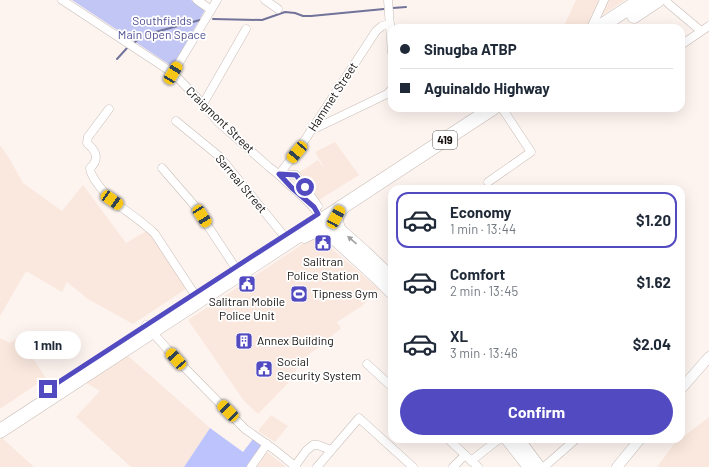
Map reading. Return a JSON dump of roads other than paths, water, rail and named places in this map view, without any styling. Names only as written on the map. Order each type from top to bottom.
[{"type":"highway","points":[[604,24],[641,0]]},
{"type":"highway","points":[[621,24],[658,0]]},
{"type":"highway","name":"419","points":[[0,431],[196,297],[267,256],[359,186],[471,112]]},
{"type":"highway","name":"419","points":[[196,297],[235,267],[284,236],[321,216],[342,207],[487,112]]},
{"type":"highway","points":[[267,256],[276,255],[312,232],[334,231],[336,218],[342,207]]},
{"type":"highway","name":"419","points":[[0,420],[149,328]]},
{"type":"main road","points":[[321,216],[388,289]]},
{"type":"main road","points":[[334,231],[366,252],[388,274]]},
{"type":"main road","points":[[510,443],[528,467]]},
{"type":"main road","points":[[521,443],[540,467]]},
{"type":"street","name":"Craigmont Street","points":[[64,0],[173,73],[217,121],[279,174],[292,188],[314,207],[321,216]]},
{"type":"street","points":[[197,0],[211,10]]},
{"type":"street","points":[[173,73],[217,0]]},
{"type":"street","points":[[265,0],[278,9]]},
{"type":"street","points":[[388,0],[390,24]]},
{"type":"street","points":[[593,24],[604,0]]},
{"type":"street","points":[[665,0],[701,31]]},
{"type":"street","name":"Hammet Street","points":[[279,174],[297,152],[312,130],[376,31],[382,26],[388,24]]},
{"type":"street","points":[[685,41],[709,26]]},
{"type":"street","points":[[203,104],[246,29]]},
{"type":"street","points":[[312,130],[388,93]]},
{"type":"street","points":[[109,108],[88,137],[87,143],[93,148],[96,155],[95,164],[90,168],[90,173],[112,200],[137,218],[155,234],[196,297]]},
{"type":"street","points":[[488,182],[531,152],[505,112]]},
{"type":"street","name":"Sarreal Street","points":[[176,121],[220,157],[284,236]]},
{"type":"street","points":[[162,168],[194,205],[235,267]]},
{"type":"street","points":[[149,328],[176,359],[246,429],[296,467],[306,451],[313,445],[318,445],[331,450]]},
{"type":"street","points":[[685,384],[709,357]]},
{"type":"street","points":[[367,364],[388,383]]},
{"type":"street","points":[[317,467],[359,418],[413,467]]},
{"type":"street","points":[[452,443],[478,467]]},
{"type":"street","points":[[471,461],[494,443]]},
{"type":"street","points":[[544,467],[571,443]]},
{"type":"street","points":[[617,467],[637,443]]},
{"type":"street","points":[[251,467],[267,444]]},
{"type":"street","points":[[453,467],[465,455]]},
{"type":"waterway","points":[[393,8],[406,7]]},
{"type":"waterway","points":[[213,19],[262,20],[285,12],[303,16],[311,16],[384,9]]},
{"type":"waterway","points":[[148,34],[200,20]]},
{"type":"waterway","points":[[135,42],[140,38]]},
{"type":"waterway","points":[[117,59],[127,48]]},
{"type":"place","name":"Salitran Police Station","points":[[323,243]]},
{"type":"place","name":"Salitran Mobile Police Unit","points":[[247,284]]},
{"type":"place","name":"Tipness Gym","points":[[299,294]]},
{"type":"place","name":"Annex Building","points":[[244,341]]},
{"type":"place","name":"Social Security System","points":[[264,369]]},
{"type":"park label","name":"Southfields Main Open Space","points":[[162,28]]}]
